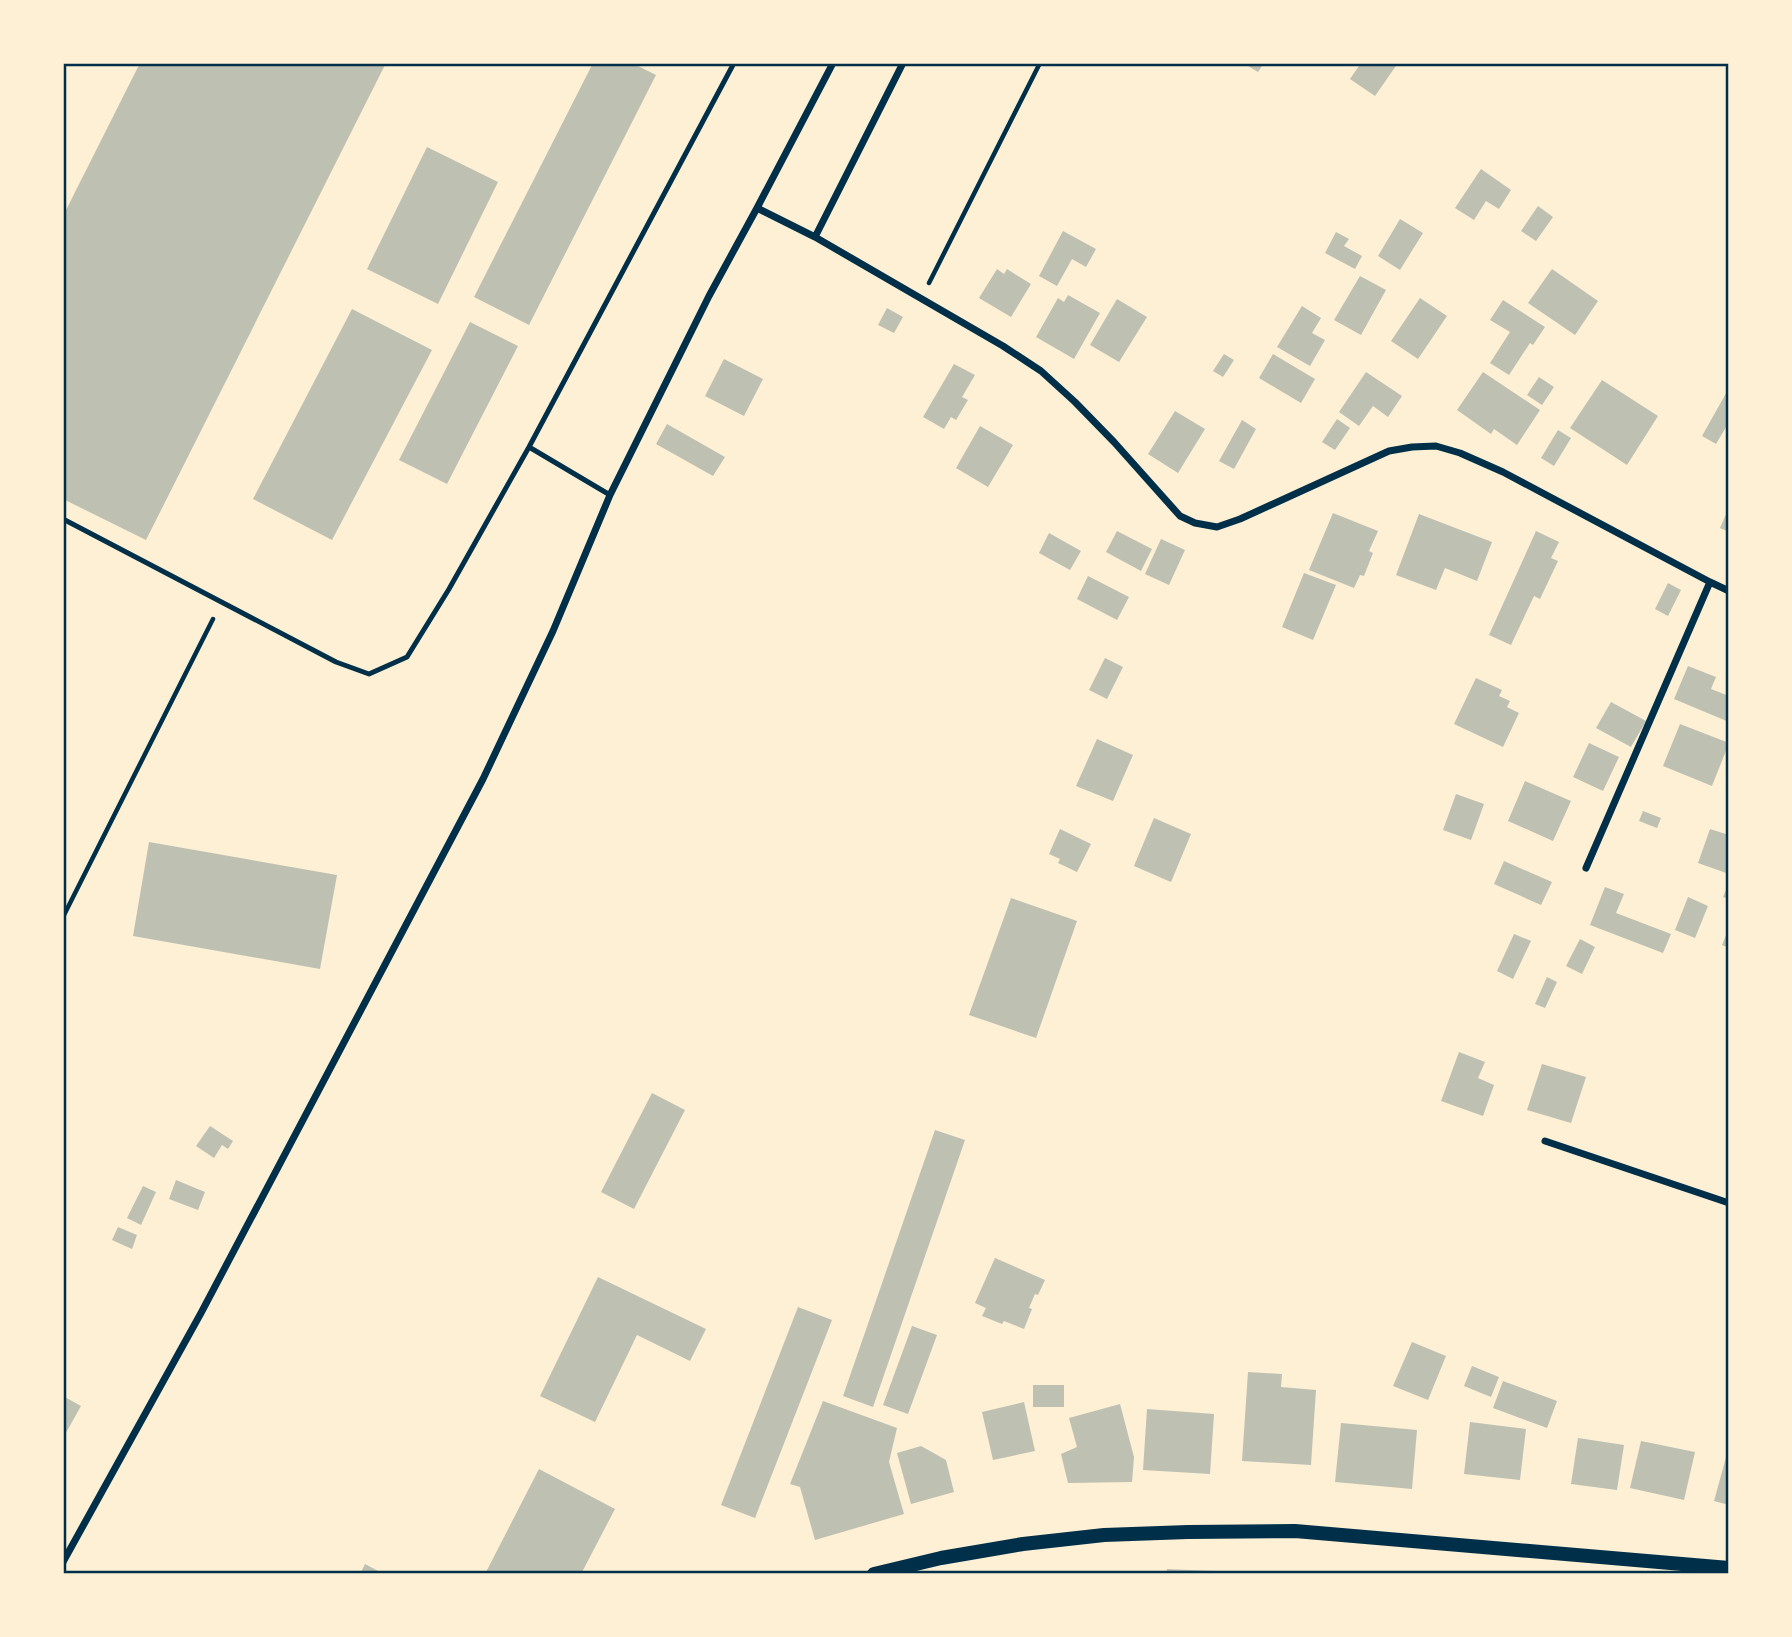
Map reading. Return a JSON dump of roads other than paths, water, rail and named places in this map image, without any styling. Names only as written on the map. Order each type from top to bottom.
[{"type":"main road","points":[[883,1572],[941,1558],[1104,1535],[1296,1531],[1729,1569]]},
{"type":"street","points":[[63,1562],[201,1312],[483,779],[553,631],[610,495],[709,296],[833,63]]},
{"type":"street","points":[[815,237],[903,63]]},
{"type":"street","points":[[757,208],[815,237],[1041,370],[1114,442],[1181,516],[1195,523],[1217,527],[1253,514],[1389,451],[1436,446],[1460,453],[1503,472],[1729,591]]},
{"type":"street","points":[[1586,868],[1710,582]]},
{"type":"street","points":[[1545,1141],[1729,1203]]},
{"type":"lane","points":[[63,519],[336,662],[369,674],[407,657],[449,589],[529,447],[734,63]]},
{"type":"lane","points":[[529,447],[610,495]]}]
